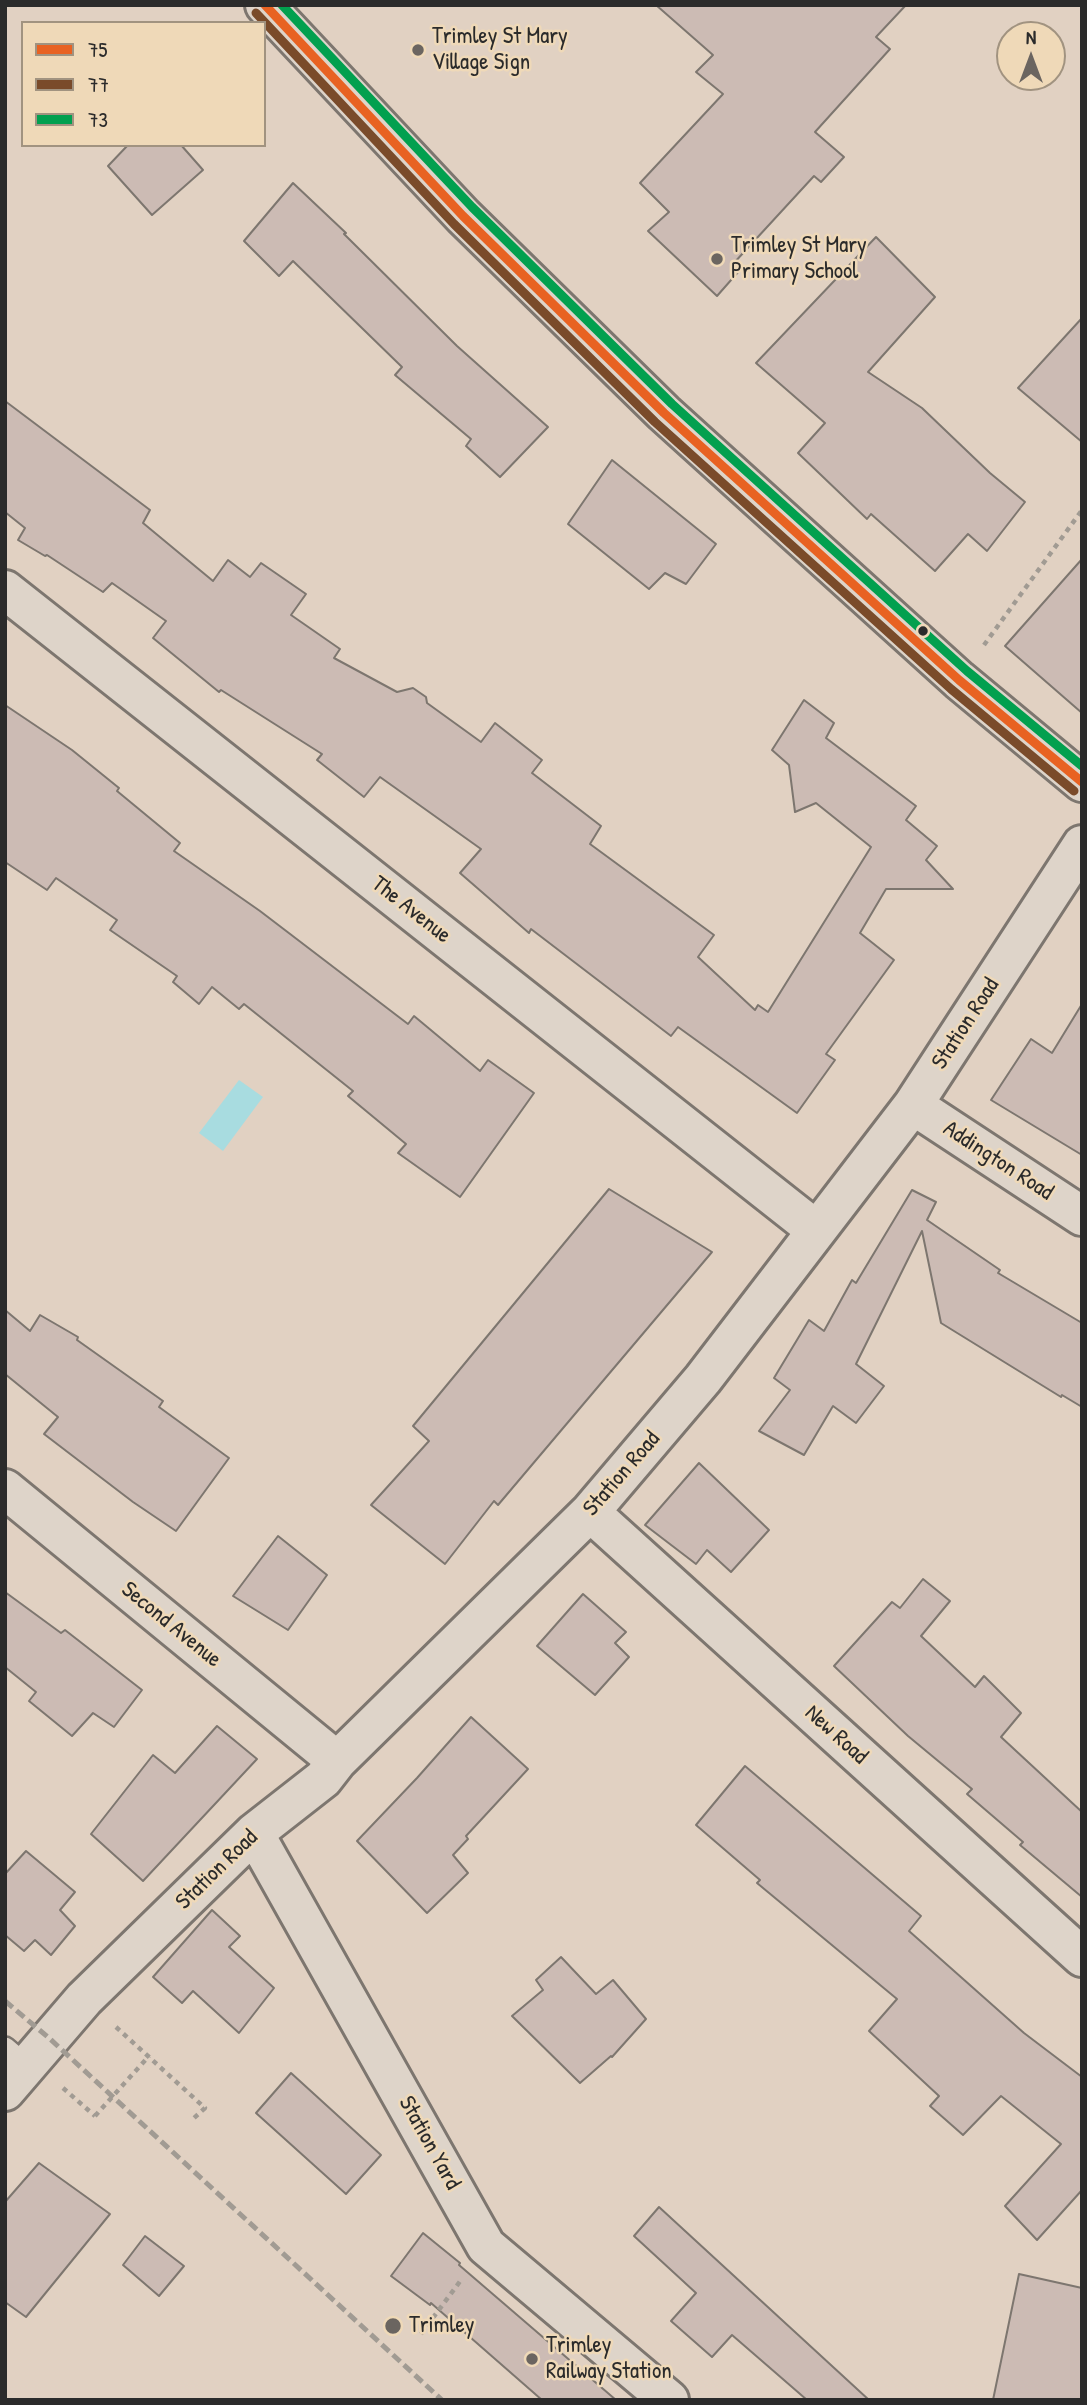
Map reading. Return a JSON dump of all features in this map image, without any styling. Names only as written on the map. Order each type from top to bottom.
[{"type":"street","points":[[265,5],[463,216],[664,413],[960,680],[1082,782]]},
{"type":"street","name":"The Avenue","points":[[5,590],[816,1230]]},
{"type":"street","name":"Station Road","points":[[12,2068],[75,2010],[254,1833],[323,1779],[337,1761],[590,1512],[703,1379],[913,1105],[1082,845]]},
{"type":"street","name":"Addington Road","points":[[913,1105],[1082,1216]]},
{"type":"street","name":"Second Avenue","points":[[5,1489],[337,1761]]},
{"type":"street","name":"New Road","points":[[590,1512],[1082,1957]]},
{"type":"street","name":"Station Yard","points":[[254,1833],[486,2246],[669,2400]]},
{"type":"path","points":[[960,680],[1082,510]]},
{"type":"path","points":[[75,2010],[149,2056],[205,2108],[194,2118]]},
{"type":"path","points":[[95,2116],[149,2056]]},
{"type":"path","points":[[421,2334],[486,2246]]},
{"type":"water","points":[[239,1080],[263,1097],[223,1151],[199,1133]]},
{"type":"building","points":[[656,5],[906,5],[876,37],[890,49],[815,132],[844,157],[821,182],[814,176],[733,264],[739,271],[717,296],[648,231],[669,212],[640,183],[723,94],[696,72],[713,55]]},
{"type":"building","points":[[126,147],[183,147],[203,170],[152,215],[108,166]]},
{"type":"building","points":[[293,183],[457,346],[548,427],[500,477],[466,446],[471,439],[395,375],[402,367],[293,261],[279,276],[244,241]]},
{"type":"building","points":[[876,237],[935,297],[868,372],[922,408],[990,473],[1025,502],[987,551],[968,534],[935,571],[871,514],[867,519],[798,453],[825,423],[756,363]]},
{"type":"building","points":[[1082,318],[1082,442],[1018,388]]},
{"type":"building","points":[[5,401],[150,510],[143,523],[213,581],[228,560],[250,577],[261,563],[306,594],[291,615],[340,649],[334,658],[397,692],[413,688],[426,697],[427,703],[481,742],[495,723],[542,760],[532,773],[601,826],[590,844],[714,935],[698,957],[755,1010],[758,1005],[768,1012],[871,847],[816,803],[795,812],[789,765],[772,750],[804,700],[834,723],[826,738],[916,806],[906,820],[937,846],[926,860],[953,889],[886,889],[860,933],[894,960],[826,1054],[835,1060],[797,1113],[678,1027],[671,1036],[531,929],[529,933],[460,873],[481,849],[380,777],[364,797],[317,760],[322,754],[221,690],[219,692],[153,638],[166,621],[112,583],[103,592],[47,555],[18,540],[25,528],[5,512]]},
{"type":"building","points":[[612,460],[716,544],[686,584],[665,573],[649,589],[568,524]]},
{"type":"building","points":[[1082,559],[1082,713],[1005,646]]},
{"type":"building","points":[[5,705],[72,750],[119,788],[117,791],[180,843],[174,851],[260,911],[408,1024],[414,1016],[480,1071],[488,1060],[534,1093],[460,1197],[398,1153],[406,1144],[348,1096],[353,1091],[244,1004],[239,1009],[212,987],[199,1004],[173,982],[177,976],[110,930],[117,920],[56,878],[47,890],[5,862]]},
{"type":"building","points":[[1082,1004],[1082,1155],[991,1100],[1031,1039],[1052,1053]]},
{"type":"building","points":[[609,1189],[712,1252],[498,1505],[494,1501],[445,1564],[371,1505],[429,1441],[413,1426]]},
{"type":"building","points":[[912,1190],[936,1202],[927,1220],[1000,1270],[998,1273],[1082,1323],[1082,1407],[1062,1395],[1061,1397],[941,1323],[922,1231],[856,1364],[884,1386],[856,1423],[833,1406],[804,1455],[759,1431],[790,1390],[774,1378],[809,1320],[824,1331],[852,1280],[856,1283]]},
{"type":"building","points":[[5,1310],[30,1331],[40,1315],[78,1337],[77,1340],[163,1401],[159,1407],[229,1458],[176,1531],[44,1434],[58,1417],[5,1374]]},
{"type":"building","points":[[699,1463],[769,1530],[731,1572],[707,1550],[696,1564],[645,1525]]},
{"type":"building","points":[[278,1536],[327,1575],[288,1630],[233,1596]]},
{"type":"building","points":[[923,1579],[950,1601],[921,1636],[975,1687],[984,1676],[1021,1713],[1001,1737],[1082,1812],[1082,1897],[1020,1845],[1023,1842],[967,1794],[972,1789],[908,1736],[834,1666],[892,1602],[900,1608]]},
{"type":"building","points":[[5,1592],[61,1633],[65,1630],[142,1690],[114,1727],[93,1713],[72,1736],[29,1701],[36,1692],[5,1667]]},
{"type":"building","points":[[583,1594],[626,1632],[615,1643],[629,1657],[595,1695],[537,1646]]},
{"type":"building","points":[[471,1717],[528,1769],[466,1836],[468,1839],[453,1855],[468,1873],[427,1913],[357,1841]]},
{"type":"building","points":[[217,1726],[257,1759],[143,1881],[91,1834],[153,1755],[175,1773]]},
{"type":"building","points":[[745,1766],[921,1916],[909,1931],[1024,2033],[1082,2077],[1082,2190],[1037,2240],[1005,2206],[1061,2144],[1001,2096],[963,2135],[930,2106],[939,2096],[869,2031],[897,1999],[757,1883],[760,1880],[696,1825]]},
{"type":"building","points":[[26,1851],[75,1892],[60,1910],[75,1926],[51,1955],[35,1940],[24,1951],[5,1935],[5,1874]]},
{"type":"building","points":[[212,1910],[240,1936],[229,1947],[274,1988],[239,2033],[193,1991],[182,2003],[153,1977]]},
{"type":"building","points":[[561,1957],[596,1994],[613,1980],[646,2019],[612,2057],[580,2083],[512,2016],[543,1990],[536,1980]]},
{"type":"building","points":[[291,2073],[381,2155],[346,2194],[256,2113]]},
{"type":"building","points":[[39,2163],[110,2214],[26,2317],[5,2302],[5,2202]]},
{"type":"building","points":[[659,2207],[869,2400],[807,2400],[732,2335],[712,2357],[671,2321],[696,2293],[634,2236]]},
{"type":"building","name":"Trimley Railway Station","points":[[423,2233],[616,2400],[542,2400],[431,2303],[430,2305],[391,2276]]},
{"type":"building","points":[[145,2236],[184,2266],[159,2296],[123,2265]]},
{"type":"building","points":[[1019,2274],[1082,2288],[1082,2400],[993,2400]]},
{"type":"railway","points":[[5,2001],[49,2038],[442,2400]]},
{"type":"transit line","name":"75","points":[[265,5],[463,216],[664,413],[959,680],[1082,782]]},
{"type":"transit line","name":"73","points":[[282,5],[472,207],[672,404],[967,671],[1082,766]]},
{"type":"transit line","name":"77","points":[[256,13],[264,21]]},
{"type":"transit line","name":"77","points":[[266,24],[454,224],[655,422],[951,689],[1074,791]]},
{"type":"place","name":"Trimley St Mary Village Sign","points":[[418,50]]},
{"type":"place","name":"Trimley St Mary Primary School","points":[[717,259]]},
{"type":"place","name":"Trimley","points":[[393,2326]]},
{"type":"place","name":"Trimley Railway Station","points":[[532,2359]]}]
